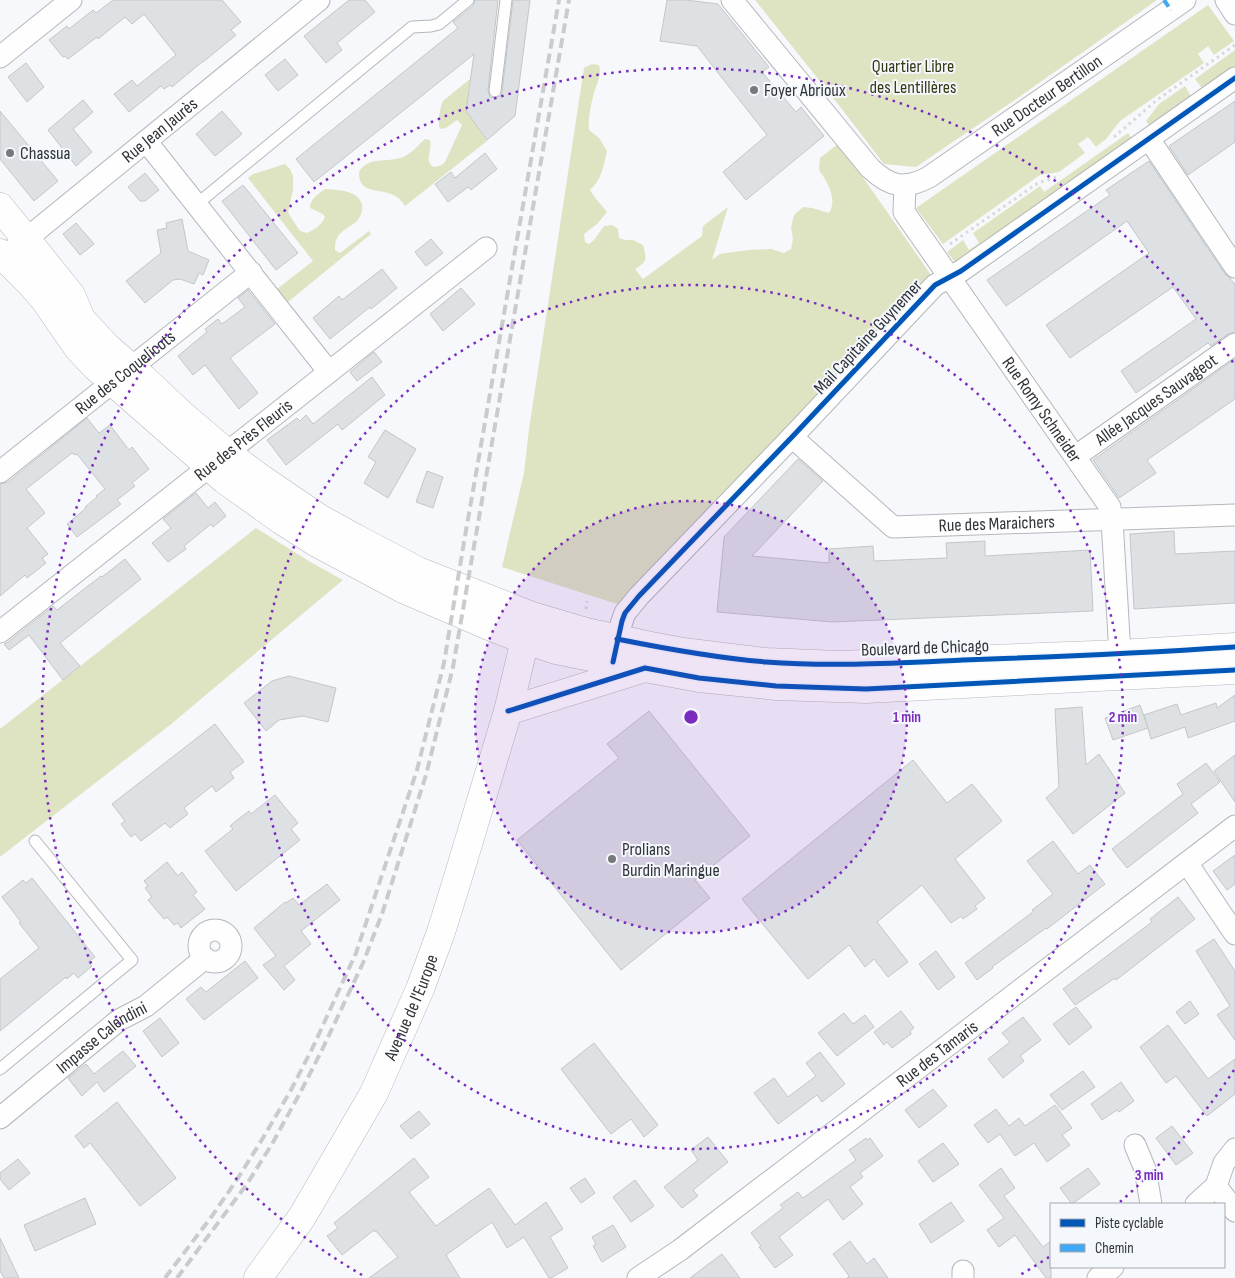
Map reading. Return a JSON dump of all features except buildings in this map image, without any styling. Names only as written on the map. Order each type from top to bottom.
[{"type":"main road","points":[[0,207],[73,298],[81,318],[108,347],[122,374]]},
{"type":"main road","points":[[1,257],[31,284],[44,299],[78,348],[96,367],[122,374]]},
{"type":"main road","name":"Boulevard de Chicago","points":[[122,374],[218,460],[244,495],[317,544],[403,589],[529,628],[560,625],[615,651],[645,668],[699,678],[820,688],[866,688],[1235,670]]},
{"type":"main road","name":"Avenue de l'Europe","points":[[258,1278],[302,1217],[374,1093],[412,1006],[441,932],[508,711],[529,628]]},
{"type":"main road","name":"Boulevard de Chicago","points":[[615,651],[683,652],[766,662],[839,665],[1120,654],[1235,647]]},
{"type":"main road","points":[[508,711],[645,668]]},
{"type":"street","points":[[0,57],[71,0]]},
{"type":"street","name":"Rue Jean Jaurès","points":[[1,257],[26,239],[319,0]]},
{"type":"street","points":[[732,0],[870,168],[888,182],[905,185]]},
{"type":"street","name":"Rue Docteur Bertillon","points":[[905,185],[920,182],[929,177],[1186,0]]},
{"type":"street","points":[[1226,0],[1235,14]]},
{"type":"street","name":"Mail Capitaine Guynemer","points":[[615,651],[625,613],[639,596],[935,285],[961,272],[1235,78]]},
{"type":"street","points":[[1149,139],[1235,267]]},
{"type":"street","points":[[146,141],[329,372]]},
{"type":"street","name":"Rue Romy Schneider","points":[[905,185],[904,212],[1110,507],[1120,654]]},
{"type":"street","name":"Rue des Près Fleuris","points":[[0,632],[486,248]]},
{"type":"street","name":"Rue des Coquelicots","points":[[0,472],[250,272]]},
{"type":"street","name":"Allée Jacques Sauvageot","points":[[1076,456],[1235,344]]},
{"type":"street","name":"Rue des Maraichers","points":[[792,437],[893,527],[1235,514]]},
{"type":"street","name":"Rue des Tamaris","points":[[638,1278],[680,1250],[1235,826]]},
{"type":"street","points":[[1187,862],[1235,934]]},
{"type":"street","name":"Impasse Calendini","points":[[0,1118],[119,1020],[146,1006],[205,958]]},
{"type":"street","points":[[1135,1145],[1145,1169],[1151,1203]]},
{"type":"street","points":[[1197,1203],[1216,1186],[1224,1163],[1235,1149]]},
{"type":"street","points":[[1216,1186],[1235,1211]]},
{"type":"street","points":[[1098,1278],[1111,1268]]},
{"type":"lane","points":[[197,204],[412,27],[439,24],[468,0]]},
{"type":"lane","points":[[495,91],[506,0]]},
{"type":"lane","points":[[0,1069],[132,960],[36,841]]},
{"type":"green space","name":"Quartier Libre des Lentillères","points":[[755,0],[1157,0],[916,167],[884,164]]},
{"type":"green space","points":[[1208,5],[1234,41],[1214,55],[1208,46],[1198,54],[1204,63],[1120,121],[1106,139],[1096,147],[1088,137],[1078,144],[1085,153],[1059,172],[1040,175],[943,244],[916,208]]},
{"type":"green space","points":[[1235,50],[1235,70],[1204,91],[1195,79]]},
{"type":"green space","points":[[592,64],[599,65],[600,72],[591,106],[589,130],[599,138],[607,151],[599,177],[590,190],[607,212],[597,224],[584,234],[585,242],[589,244],[604,226],[612,225],[618,229],[619,238],[633,240],[643,245],[645,260],[635,269],[643,279],[702,236],[703,226],[728,207],[712,260],[720,254],[748,250],[771,249],[784,253],[791,249],[793,239],[791,227],[794,215],[803,207],[829,213],[832,196],[819,170],[820,158],[839,143],[931,275],[620,605],[502,567],[524,473],[529,429],[584,68]]},
{"type":"green space","points":[[470,79],[466,110],[487,141],[405,206],[398,198],[391,194],[372,190],[363,185],[359,172],[368,163],[401,158],[412,152],[425,139],[430,140],[431,144],[429,162],[434,167],[442,165],[462,125],[457,120],[446,128],[441,129],[439,127],[439,117],[441,106],[443,101]]},
{"type":"green space","points":[[1185,86],[1193,100],[1152,129],[1146,121],[1159,104]]},
{"type":"green space","points":[[1128,133],[1135,143],[958,266],[947,252],[963,240],[969,250],[979,243],[973,233],[1040,186],[1044,192]]},
{"type":"green space","points":[[285,164],[293,176],[293,190],[288,212],[300,231],[307,233],[322,223],[325,217],[323,214],[310,208],[310,205],[313,199],[325,189],[357,196],[362,205],[362,213],[358,220],[337,238],[335,250],[340,253],[369,231],[371,234],[288,302],[277,289],[313,261],[248,178],[253,174]]},
{"type":"green space","points":[[256,528],[343,580],[170,725],[0,857],[0,729]]},
{"type":"railway","points":[[165,1278],[238,1178],[291,1090],[313,1047],[356,953],[417,770],[444,663],[559,0]]},
{"type":"railway","points":[[177,1278],[247,1184],[272,1144],[322,1050],[363,963],[382,914],[426,775],[453,667],[569,0]]},
{"type":"marked path","points":[[1164,0],[1171,10]]},
{"type":"cycle path","points":[[613,662],[625,613],[639,596],[935,285],[961,271],[1235,78]]},
{"type":"cycle path","points":[[617,639],[729,658],[815,664],[1031,658],[1235,647]]},
{"type":"cycle path","points":[[508,711],[645,668],[699,678],[776,686],[866,689],[1235,670]]},
{"type":"place","name":"Foyer Abrioux","points":[[754,90]]},
{"type":"place","name":"Chassua","points":[[10,153]]},
{"type":"place","name":"Prolians Burdin Maringue","points":[[612,859]]}]
